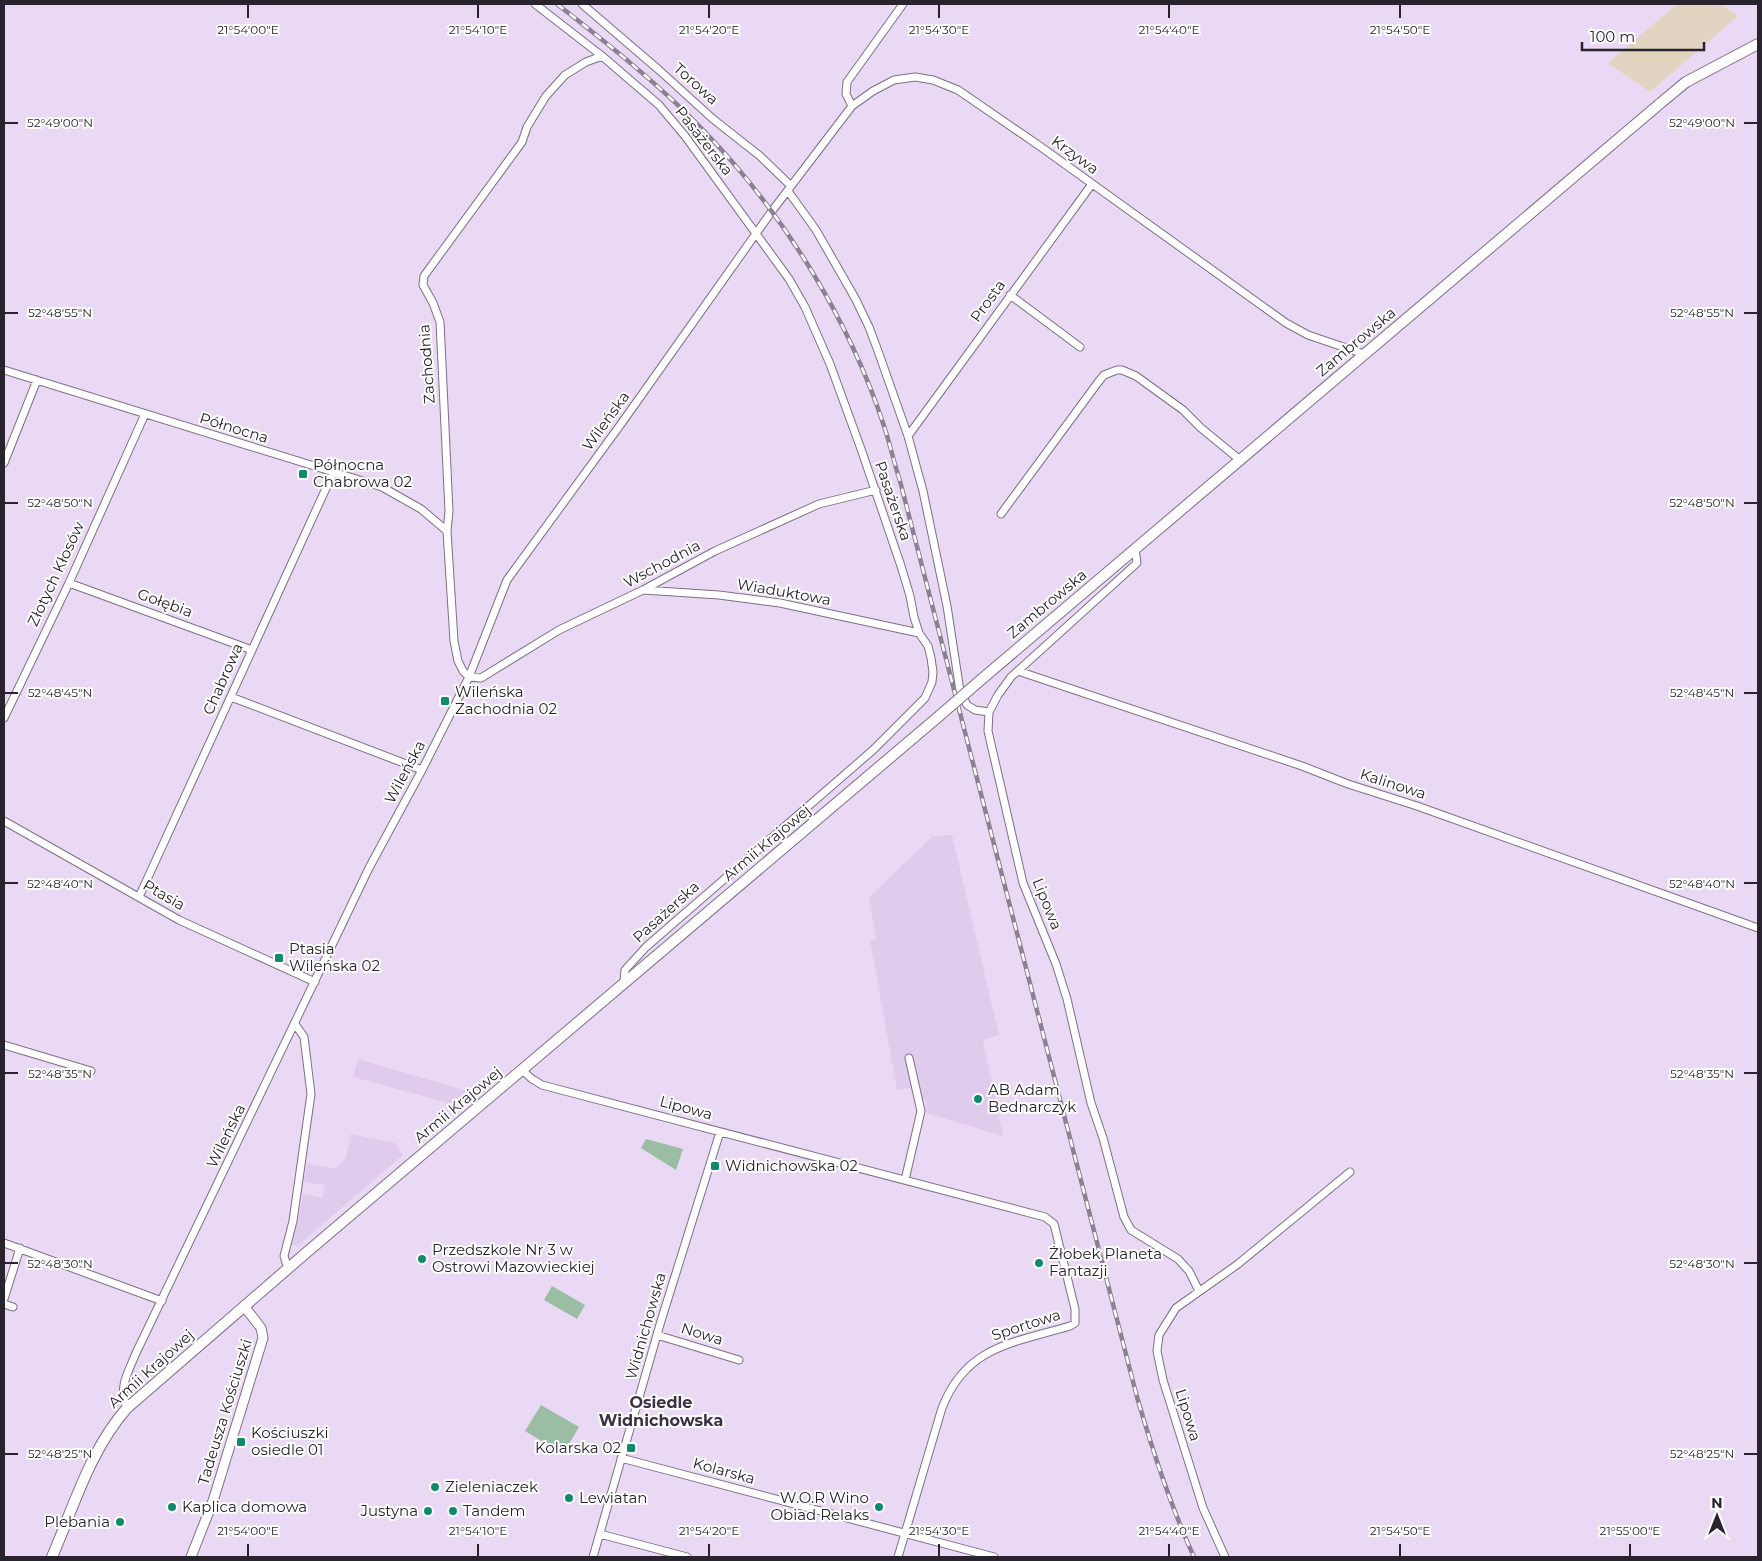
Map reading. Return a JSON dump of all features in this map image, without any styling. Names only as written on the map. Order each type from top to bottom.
[{"type":"main road","name":"Zambrowska","points":[[938,717],[1686,82],[1758,44]]},
{"type":"main road","name":"Armii Krajowej","points":[[52,1557],[102,1442],[127,1408],[244,1306],[938,717]]},
{"type":"street","name":"Pasażerska","points":[[534,4],[602,56],[659,105],[790,280],[805,307],[830,364],[876,490],[901,566],[919,633],[928,646],[933,672],[932,682],[925,698],[873,750],[646,947],[625,970],[624,983]]},
{"type":"street","name":"Torowa","points":[[582,4],[660,70],[713,119],[760,156],[790,188],[816,230],[869,327],[908,436],[931,527],[947,606],[960,691],[967,705],[975,710],[989,712]]},
{"type":"street","points":[[852,106],[846,94],[847,82],[903,4]]},
{"type":"street","name":"Zachodnia","points":[[470,676],[463,671],[458,661],[454,640],[447,531],[449,511],[440,322],[433,303],[423,285],[424,276],[522,142],[526,127],[546,96],[565,75],[586,62],[602,56]]},
{"type":"street","name":"Krzywa","points":[[790,188],[852,106],[873,91],[894,80],[915,77],[933,80],[958,90],[979,104],[1286,323],[1308,335],[1364,354]]},
{"type":"street","name":"Prosta","points":[[908,436],[1092,184]]},
{"type":"street","name":"Wileńska","points":[[127,1408],[122,1398],[124,1384],[162,1301],[369,868],[470,676],[507,580],[790,188]]},
{"type":"street","points":[[1010,295],[1080,347]]},
{"type":"street","name":"Północna","points":[[4,370],[382,487],[421,509],[447,531]]},
{"type":"street","points":[[1001,514],[1099,381],[1111,372],[1122,370],[1136,376],[1183,410],[1201,428],[1240,460]]},
{"type":"street","points":[[4,464],[37,380]]},
{"type":"street","name":"Złotych Kłosów","points":[[4,718],[69,582],[144,414]]},
{"type":"street","name":"Chabrowa","points":[[139,896],[333,473]]},
{"type":"street","name":"Wschodnia","points":[[470,676],[481,678],[560,630],[643,590],[715,551],[819,504],[876,490]]},
{"type":"street","points":[[989,712],[1011,677],[1137,563],[1135,549]]},
{"type":"street","name":"Gołębia","points":[[69,582],[252,650]]},
{"type":"street","name":"Wiaduktowa","points":[[643,590],[719,595],[780,603],[919,633]]},
{"type":"street","name":"Kalinowa","points":[[1018,671],[1302,766],[1348,784],[1417,806],[1758,928]]},
{"type":"street","points":[[231,697],[422,770]]},
{"type":"street","name":"Lipowa","points":[[989,712],[988,732],[1023,883],[1056,964],[1068,1000],[1091,1103],[1124,1217],[1131,1230],[1178,1259],[1189,1271],[1199,1291]]},
{"type":"street","name":"Ptasia","points":[[4,821],[179,920],[316,982]]},
{"type":"street","points":[[288,1269],[284,1256],[297,1196],[311,1094],[304,1037],[295,1024]]},
{"type":"street","points":[[4,1044],[91,1072]]},
{"type":"street","points":[[905,1180],[921,1111],[909,1058]]},
{"type":"street","name":"Lipowa","points":[[522,1070],[542,1085],[1051,1220]]},
{"type":"street","name":"Widnichowska","points":[[593,1557],[657,1335],[720,1132]]},
{"type":"street","name":"Lipowa","points":[[1225,1557],[1200,1499],[1163,1380],[1157,1351],[1159,1335],[1176,1308],[1238,1264],[1350,1172]]},
{"type":"street","name":"Sportowa","points":[[898,1557],[942,1408],[959,1376],[982,1355],[999,1347],[1070,1326],[1074,1322],[1075,1309],[1054,1224],[1051,1220]]},
{"type":"street","points":[[4,1243],[162,1301]]},
{"type":"street","points":[[4,1299],[20,1248]]},
{"type":"street","points":[[4,1304],[13,1307]]},
{"type":"street","name":"Tadeusza Kościuszki","points":[[191,1557],[213,1501],[263,1338],[261,1328],[244,1306]]},
{"type":"street","name":"Nowa","points":[[657,1335],[739,1360]]},
{"type":"street","name":"Kolarska","points":[[621,1458],[994,1557]]},
{"type":"street","points":[[600,1534],[687,1557]]},
{"type":"shaded area","points":[[1677,4],[1721,4],[1738,16],[1650,92],[1608,63]]},
{"type":"shaded area","points":[[952,835],[999,1035],[983,1040],[1003,1136],[926,1113],[927,1102],[909,1088],[897,1090],[870,941],[876,939],[869,897],[933,836]]},
{"type":"shaded area","points":[[358,1059],[474,1093],[459,1106],[353,1077]]},
{"type":"shaded area","points":[[351,1134],[395,1143],[403,1155],[297,1246],[292,1244],[303,1194],[322,1198],[325,1185],[304,1182],[307,1163],[335,1169],[346,1157]]},
{"type":"green space","points":[[646,1139],[683,1149],[676,1170],[641,1148]]},
{"type":"green space","points":[[552,1286],[585,1305],[577,1319],[544,1300]]},
{"type":"green space","points":[[541,1405],[579,1427],[563,1454],[525,1431]]},
{"type":"railway","points":[[557,4],[652,81],[734,163],[787,232],[811,269],[833,307],[869,386],[884,426],[900,481],[1137,1397],[1162,1478],[1194,1557]]},
{"type":"place","name":"Północna Chabrowa 02","points":[[303,474]]},
{"type":"place","name":"Wileńska Zachodnia 02","points":[[445,701]]},
{"type":"place","name":"Ptasia Wileńska 02","points":[[279,958]]},
{"type":"place","name":"AB Adam Bednarczyk","points":[[978,1099]]},
{"type":"place","name":"Widnichowska 02","points":[[715,1166]]},
{"type":"place","name":"Przedszkole Nr 3 w Ostrowi Mazowieckiej","points":[[422,1259]]},
{"type":"place","name":"Żłobek Planeta Fantazji","points":[[1039,1263]]},
{"type":"place","name":"Kościuszki osiedle 01","points":[[241,1442]]},
{"type":"place","name":"Kolarska 02","points":[[631,1448]]},
{"type":"place","name":"Zieleniaczek","points":[[435,1487]]},
{"type":"place","name":"Lewiatan","points":[[569,1498]]},
{"type":"place","name":"Kaplica domowa","points":[[172,1507]]},
{"type":"place","name":"W.O.R Wino Obiad Relaks","points":[[879,1507]]},
{"type":"place","name":"Justyna","points":[[428,1511]]},
{"type":"place","name":"Tandem","points":[[453,1511]]},
{"type":"place","name":"Plebania","points":[[120,1522]]},
{"type":"district","name":"Osiedle Widnichowska","points":[[661,1411]]}]
